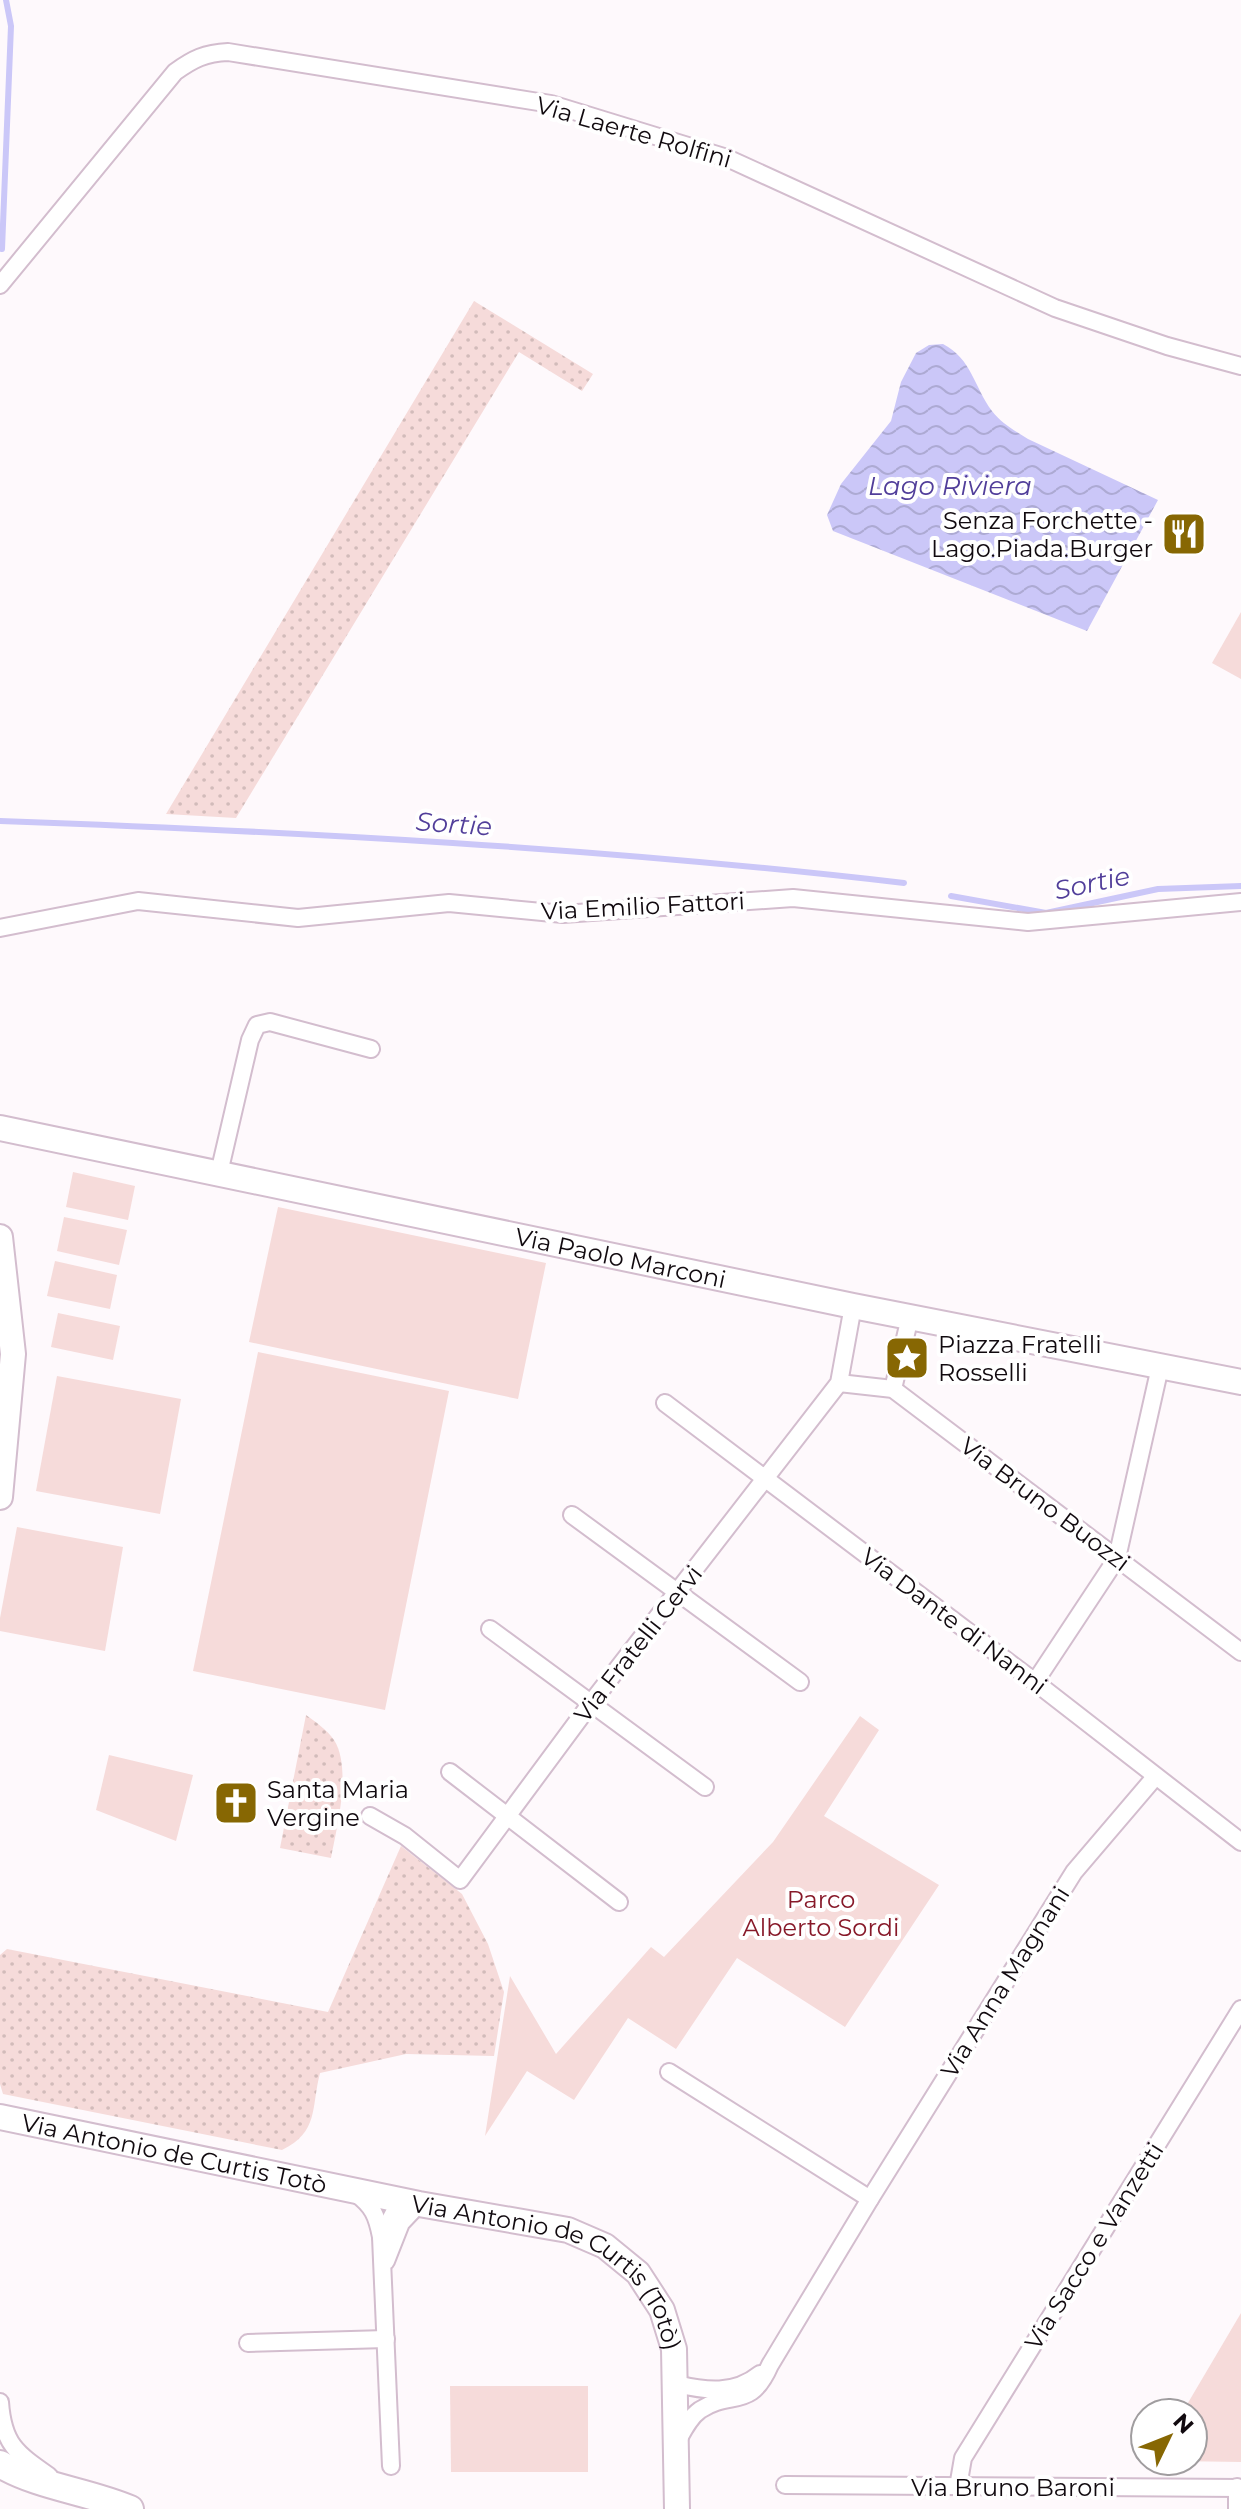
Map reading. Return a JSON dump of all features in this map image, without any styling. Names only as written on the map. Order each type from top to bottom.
[{"type":"main road","points":[[0,2464],[32,2478],[106,2498],[130,2509]]},
{"type":"street","name":"Via Laerte Rolfini","points":[[0,285],[175,72],[193,58],[228,52],[551,104],[727,158],[1055,308],[1167,346],[1241,366]]},
{"type":"street","name":"Via Emilio Fattori","points":[[0,928],[138,901],[298,918],[449,903],[563,914],[793,898],[1028,922],[1241,902]]},
{"type":"street","points":[[219,1173],[250,1040],[257,1025],[270,1022],[371,1049]]},
{"type":"street","name":"Via Paolo Marconi","points":[[0,1128],[853,1306],[1241,1382]]},
{"type":"street","points":[[0,1237],[13,1354],[0,1497]]},
{"type":"street","name":"Via Fratelli Cervi","points":[[370,1816],[405,1836],[460,1880],[591,1703],[839,1383],[853,1306]]},
{"type":"street","points":[[839,1383],[893,1389],[910,1317]]},
{"type":"street","points":[[1035,1682],[1117,1558],[1160,1367]]},
{"type":"street","name":"Via Bruno Buozzi","points":[[893,1389],[1241,1652]]},
{"type":"street","name":"Via Dante di Nanni","points":[[665,1403],[1241,1842]]},
{"type":"street","points":[[572,1515],[800,1682]]},
{"type":"street","points":[[490,1629],[705,1787]]},
{"type":"street","points":[[450,1772],[619,1902]]},
{"type":"street","name":"Via Anna Magnani","points":[[676,2442],[692,2417],[715,2403],[748,2395],[762,2383],[870,2199],[1074,1872],[1155,1777]]},
{"type":"street","name":"Via Sacco e Vanzetti","points":[[958,2487],[963,2458],[1241,2009]]},
{"type":"street","points":[[669,2072],[870,2199]]},
{"type":"street","name":"Via Antonio de Curtis Totò","points":[[0,2117],[350,2190]]},
{"type":"street","points":[[350,2190],[368,2202],[376,2214],[381,2237],[391,2466]]},
{"type":"street","name":"Via Antonio de Curtis (Totò)","points":[[350,2190],[568,2230],[605,2246],[638,2273],[662,2310],[674,2349],[677,2509]]},
{"type":"street","points":[[381,2237],[410,2202]]},
{"type":"street","points":[[383,2274],[389,2249],[410,2202]]},
{"type":"street","points":[[248,2343],[386,2339]]},
{"type":"street","name":"Via Anna Magnani","points":[[676,2384],[726,2391],[751,2381],[770,2365]]},
{"type":"street","points":[[0,2402],[2,2427],[10,2444],[23,2458],[67,2487]]},
{"type":"street","name":"Via Bruno Baroni","points":[[785,2485],[1239,2488]]},
{"type":"street","points":[[1237,2509],[1239,2488]]},
{"type":"green space","points":[[474,301],[593,374],[582,391],[519,352],[236,818],[166,814]]},
{"type":"green space","points":[[1241,612],[1241,679],[1212,663]]},
{"type":"green space","points":[[73,1172],[135,1186],[128,1220],[66,1207]]},
{"type":"green space","points":[[278,1207],[546,1263],[518,1399],[249,1342]]},
{"type":"green space","points":[[64,1217],[127,1230],[119,1265],[57,1251]]},
{"type":"green space","points":[[55,1261],[117,1275],[110,1309],[47,1296]]},
{"type":"green space","points":[[58,1313],[120,1326],[113,1360],[51,1347]]},
{"type":"green space","points":[[258,1352],[449,1391],[385,1710],[193,1671]]},
{"type":"green space","points":[[57,1376],[181,1399],[160,1514],[36,1491]]},
{"type":"green space","points":[[17,1527],[123,1547],[105,1651],[0,1631]]},
{"type":"green space","points":[[306,1715],[334,1740],[342,1766],[342,1798],[331,1858],[280,1848]]},
{"type":"green space","name":"Parco Alberto Sordi","points":[[860,1716],[879,1730],[824,1816],[939,1885],[845,2027],[737,1958],[676,2049],[628,2018],[574,2100],[527,2071],[485,2136],[510,1976],[556,2054],[651,1947],[664,1957],[773,1842]]},
{"type":"green space","points":[[109,1755],[193,1775],[176,1841],[96,1810]]},
{"type":"green space","points":[[401,1846],[462,1894],[488,1944],[504,1992],[494,2056],[406,2054],[320,2073],[308,2127],[294,2143],[282,2150],[3,2094],[0,2084],[0,1955],[7,1949],[328,2012]]},
{"type":"green space","points":[[1241,2313],[1241,2462],[1209,2462],[1209,2397],[1191,2397]]},
{"type":"green space","points":[[450,2386],[588,2386],[588,2472],[451,2472]]},
{"type":"water","name":"Lago Riviera","points":[[943,344],[960,357],[992,411],[1008,426],[1028,439],[1158,500],[1087,631],[833,531],[827,515],[841,484],[891,421],[901,382],[916,353],[929,345]]},
{"type":"waterway","name":"Sortie","points":[[2,249],[11,26],[6,0]]},
{"type":"waterway","name":"Sortie","points":[[0,821],[453,843],[679,860],[904,883]]},
{"type":"waterway","name":"Sortie","points":[[951,896],[1046,913],[1158,889],[1241,886]]},
{"type":"place","name":"Senza Forchette - Lago.Piada.Burger","points":[[1184,534]]},
{"type":"place","name":"Piazza Fratelli Rosselli","points":[[907,1358]]},
{"type":"place","name":"Santa Maria Vergine","points":[[236,1803]]}]
